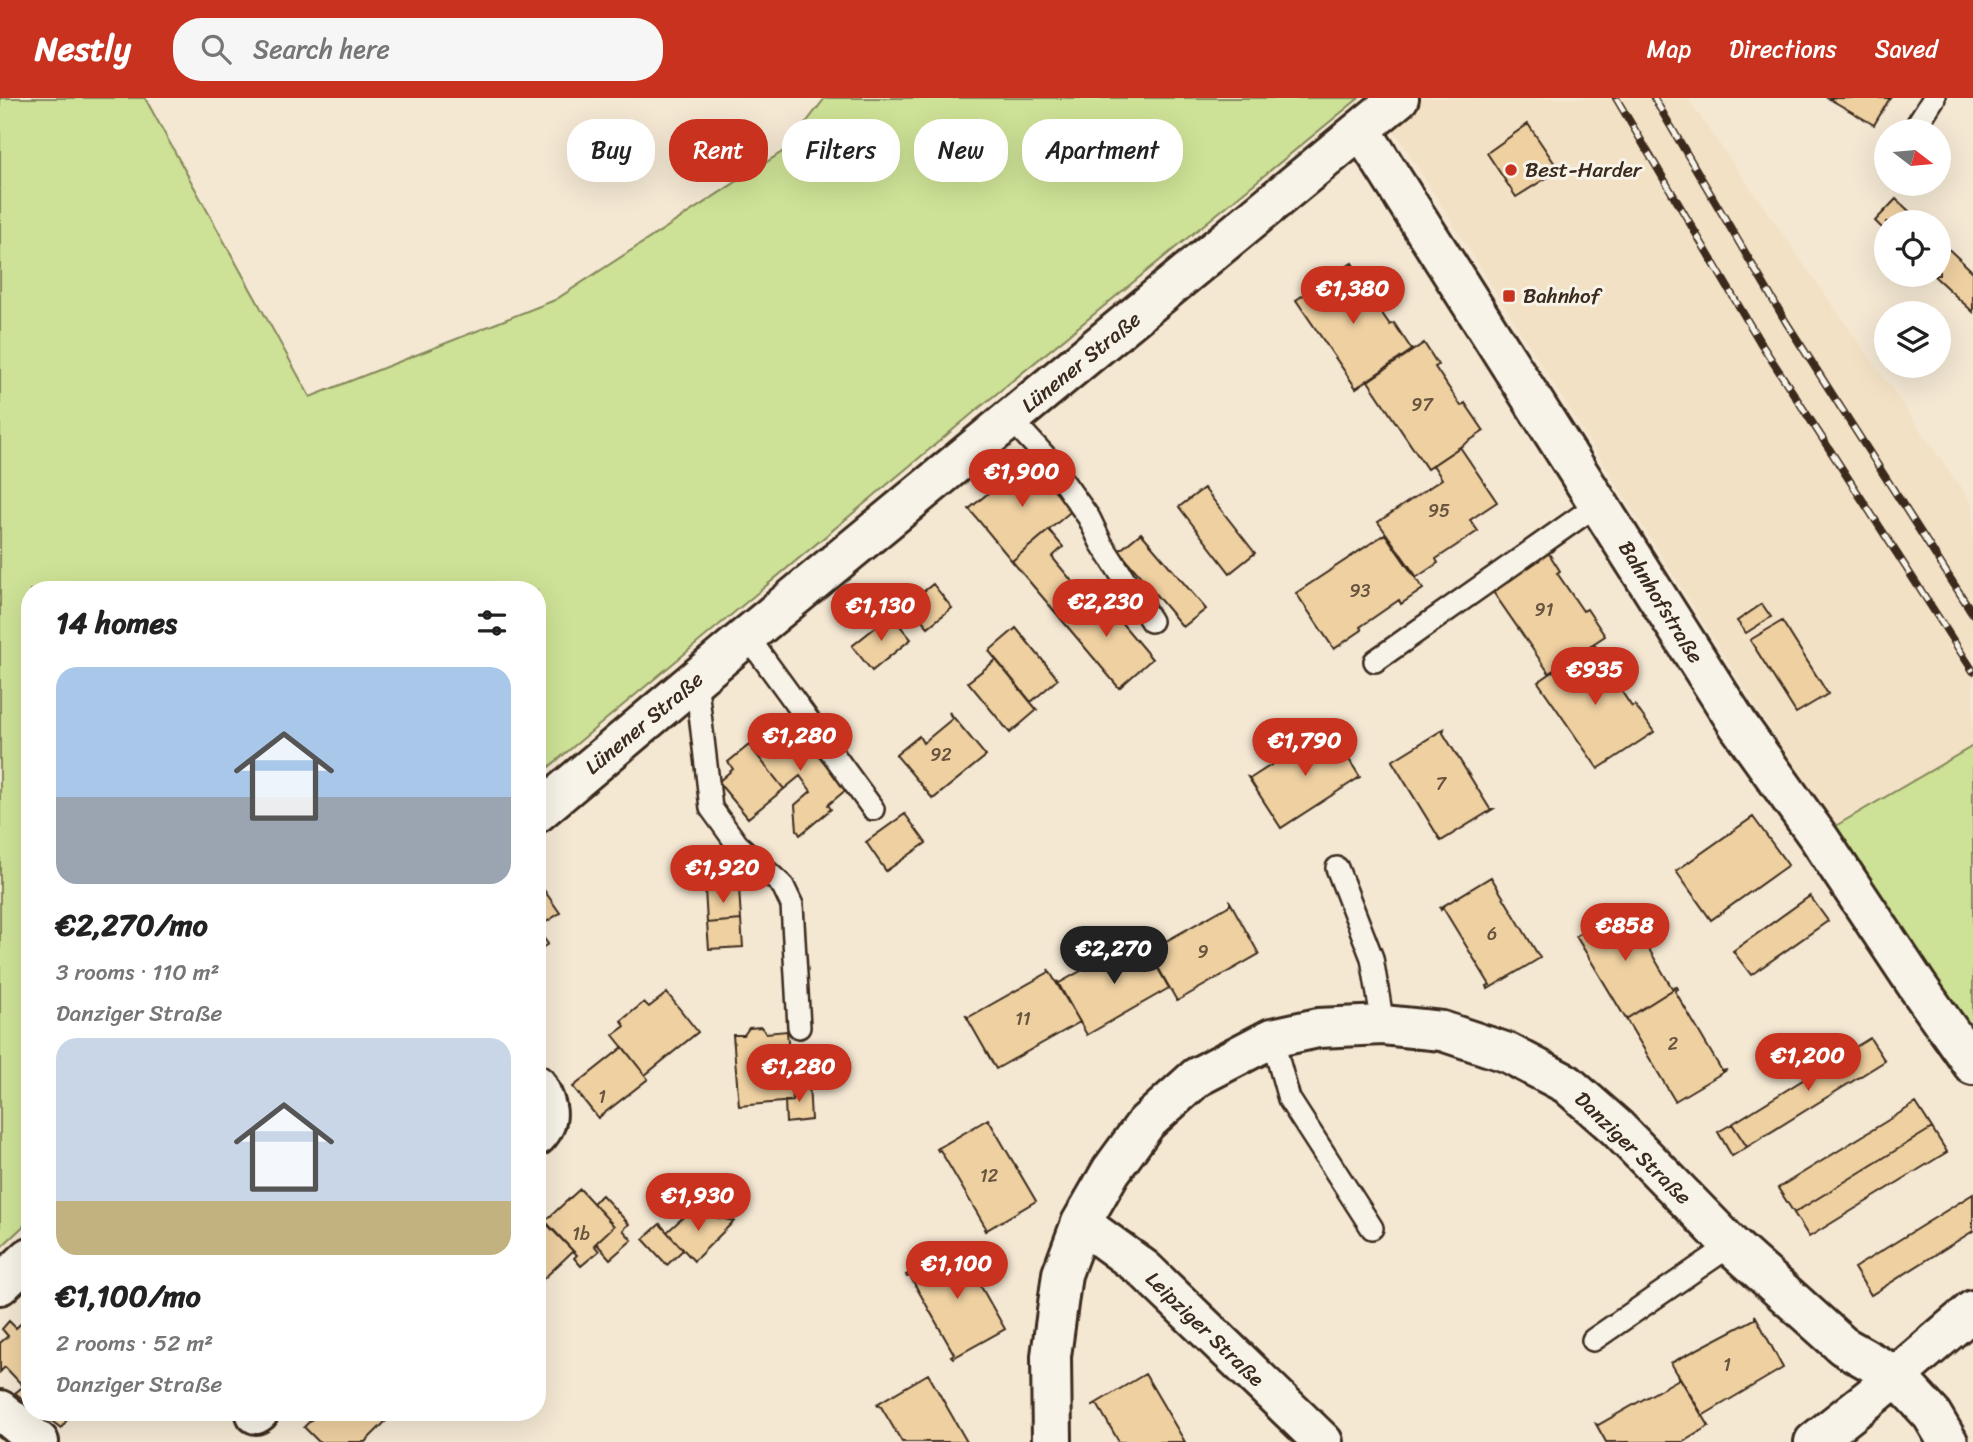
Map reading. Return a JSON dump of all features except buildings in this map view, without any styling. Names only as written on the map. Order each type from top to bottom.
[{"type":"street","name":"Lünener Straße","points":[[546,805],[1399,98]]},
{"type":"street","name":"Bahnhofstraße","points":[[1362,131],[1739,726],[1819,838],[1973,1065]]},
{"type":"street","name":"Danziger Straße","points":[[1052,1442],[1051,1356],[1062,1274],[1081,1223],[1111,1171],[1146,1123],[1197,1077],[1272,1038],[1318,1028],[1383,1025],[1442,1031],[1508,1053],[1567,1084],[1617,1128],[1731,1245],[1843,1346],[1896,1376],[1932,1415],[1948,1442]]},
{"type":"street","name":"Leipziger Straße","points":[[1081,1223],[1144,1269],[1323,1442]]},
{"type":"street","points":[[0,1285],[21,1265]]},
{"type":"street","points":[[1814,1442],[1973,1310]]},
{"type":"street","points":[[0,1410],[39,1442]]},
{"type":"lane","points":[[1921,119],[1934,98]]},
{"type":"lane","points":[[1011,419],[1045,456],[1082,508],[1151,621]]},
{"type":"lane","points":[[1375,661],[1598,504]]},
{"type":"lane","points":[[747,636],[873,809]]},
{"type":"lane","points":[[696,679],[711,808],[737,844],[783,886],[792,905],[799,1027]]},
{"type":"lane","points":[[1337,868],[1372,958],[1383,1025]]},
{"type":"lane","points":[[1272,1038],[1289,1099],[1372,1228]]},
{"type":"lane","points":[[1593,1340],[1731,1245]]},
{"type":"shaded area","points":[[1374,98],[1687,98],[1874,364],[1874,378],[1884,378],[1973,505],[1973,746],[1832,828]]},
{"type":"green space","points":[[0,98],[145,98],[310,397],[555,300],[736,182],[768,182],[768,161],[782,152],[782,182],[900,182],[900,119],[809,119],[825,98],[1359,98],[979,408],[546,769],[546,581],[21,581],[21,1228],[0,1248]]},
{"type":"green space","points":[[1973,746],[1973,1044],[1832,828]]},
{"type":"railway","points":[[1616,98],[1760,342],[1973,671]]},
{"type":"railway","points":[[1654,98],[1786,322],[1973,614]]},
{"type":"place","name":"Best-Harder","points":[[1511,170]]},
{"type":"place","name":"Bahnhof","points":[[1509,296]]}]
